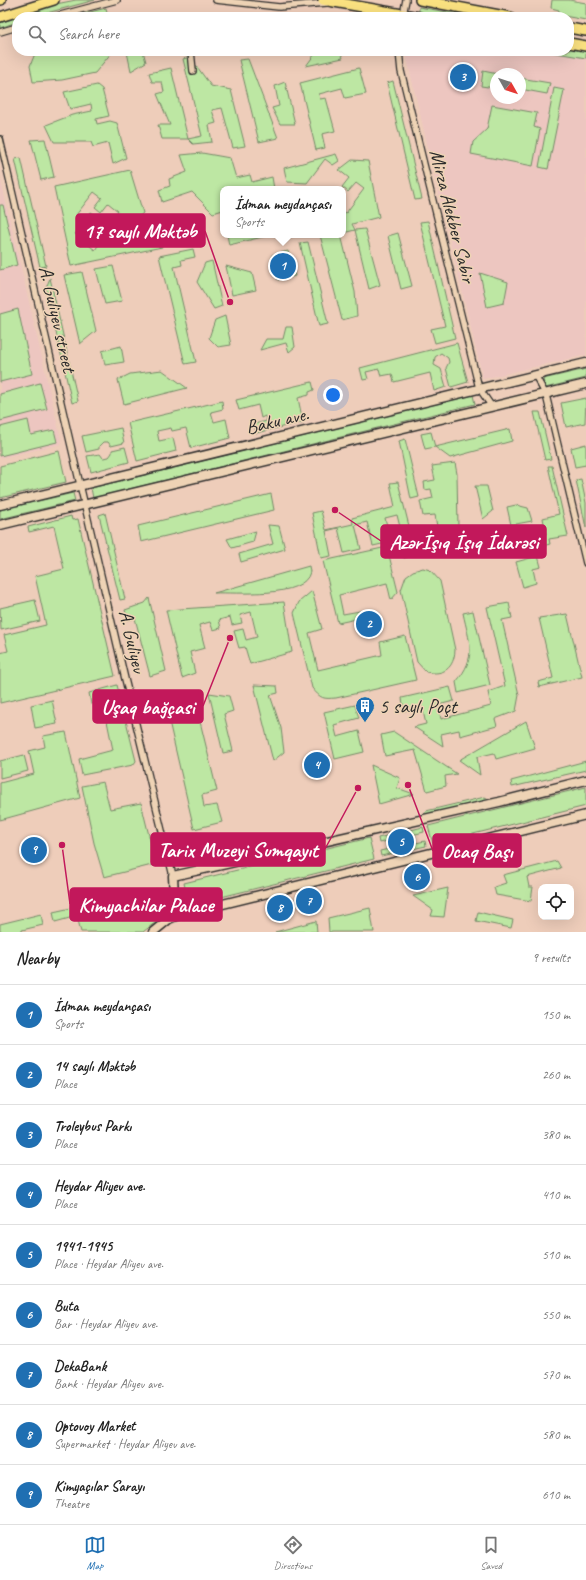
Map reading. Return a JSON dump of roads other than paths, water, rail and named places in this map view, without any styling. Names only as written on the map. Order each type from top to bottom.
[{"type":"main road","points":[[14,12],[54,0]]},
{"type":"main road","points":[[323,0],[384,12]]},
{"type":"main road","points":[[420,0],[484,12]]},
{"type":"main road","points":[[0,16],[12,12]]},
{"type":"main road","points":[[574,29],[586,31]]},
{"type":"main road","points":[[574,44],[586,46]]},
{"type":"street","points":[[72,12],[117,0]]},
{"type":"street","points":[[216,0],[279,7],[335,2]]},
{"type":"street","points":[[404,12],[406,0]]},
{"type":"street","points":[[0,32],[12,28]]},
{"type":"street","points":[[192,56],[193,71]]},
{"type":"street","name":"Mirza Alekber Sabir","points":[[399,56],[403,79],[479,388]]},
{"type":"street","name":"A. Guliyev street","points":[[0,139],[86,505]]},
{"type":"street","name":"Baku ave.","points":[[0,505],[479,388],[586,364]]},
{"type":"street","points":[[535,375],[546,394],[586,563]]},
{"type":"street","name":"Baku ave.","points":[[0,525],[586,384]]},
{"type":"street","points":[[479,388],[492,407]]},
{"type":"street","name":"A. Guliyev","points":[[86,505],[125,679],[174,876]]},
{"type":"street","points":[[178,915],[174,896],[174,876],[484,805],[586,780]]},
{"type":"street","points":[[153,932],[169,919],[178,915],[586,815]]},
{"type":"place","name":"Troleybus Parkı","points":[[463,77]]},
{"type":"place","name":"İdman meydançası","points":[[283,266]]},
{"type":"place","name":"17 saylı Məktəb","points":[[230,302]]},
{"type":"place","name":"Azərİşıq İşıq İdarəsi","points":[[335,510]]},
{"type":"place","name":"14 saylı Məktəb","points":[[369,624]]},
{"type":"place","name":"Uşaq bağçasi","points":[[230,638]]},
{"type":"place","name":"5 saylı Poçt","points":[[365,723]]},
{"type":"place","name":"Heydar Aliyev ave.","points":[[317,765]]},
{"type":"place","name":"Ocaq Başı","points":[[408,785]]},
{"type":"place","name":"Tarix Muzeyi Sumqayıt","points":[[358,788]]},
{"type":"place","name":"1941-1945","points":[[401,842]]},
{"type":"place","name":"Kimyachilar Palace","points":[[62,845]]},
{"type":"place","name":"Kimyaçılar Sarayı","points":[[34,850]]},
{"type":"place","name":"Buta","points":[[417,877]]},
{"type":"place","name":"DekaBank","points":[[309,901]]},
{"type":"place","name":"Optovoy Market","points":[[280,908]]}]
